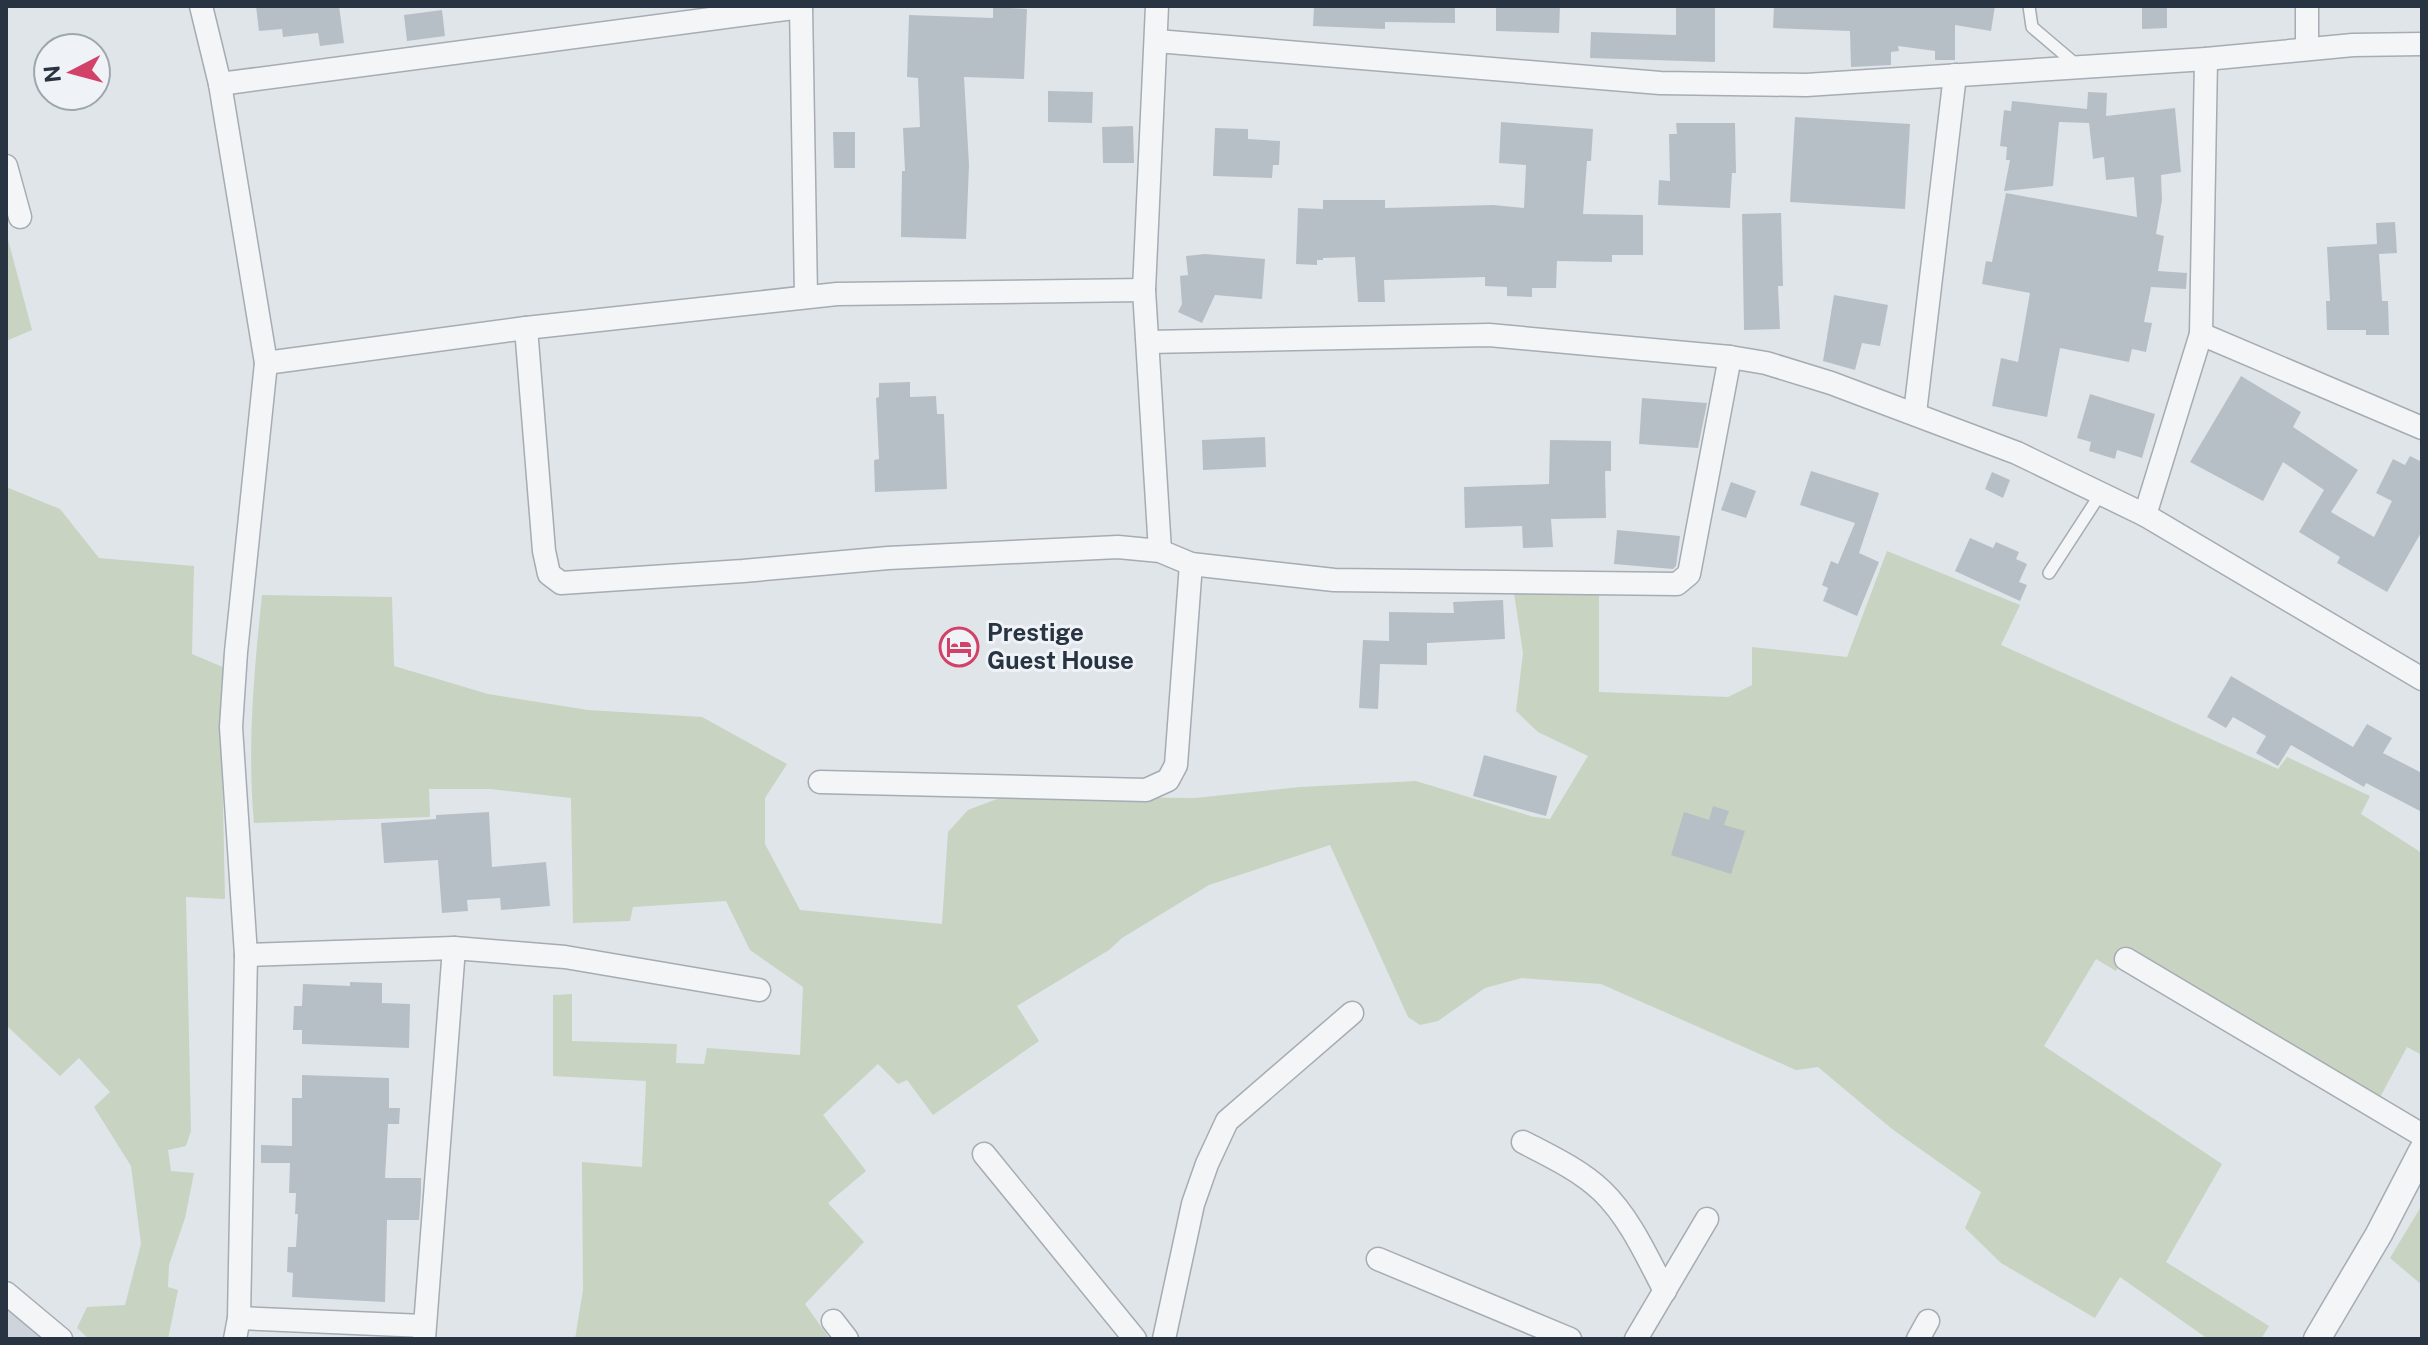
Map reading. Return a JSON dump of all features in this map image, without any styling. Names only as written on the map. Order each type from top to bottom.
[{"type":"street","points":[[201,6],[220,84],[266,363],[231,727],[246,955],[237,1329],[424,1333],[454,948]]},
{"type":"street","points":[[1157,6],[1144,290],[1160,551]]},
{"type":"street","points":[[2307,6],[2307,49]]},
{"type":"street","points":[[220,84],[801,7],[806,297]]},
{"type":"street","points":[[1157,41],[1660,83],[1806,85],[2206,59],[2307,49],[2422,44]]},
{"type":"street","points":[[2145,515],[2201,334],[2206,59]]},
{"type":"street","points":[[1915,413],[1955,75]]},
{"type":"street","points":[[6,166],[20,217]]},
{"type":"street","points":[[266,363],[526,328],[837,294],[1144,290]]},
{"type":"street","points":[[526,328],[544,551],[549,574],[561,583],[888,558],[1118,547],[1160,551],[1191,564],[1334,580],[1677,584],[1689,574],[1730,357]]},
{"type":"street","points":[[2201,334],[2422,428]]},
{"type":"street","points":[[1148,342],[1489,335],[1766,363],[1915,413],[2017,453],[2101,493],[2145,515],[2422,679]]},
{"type":"street","points":[[820,782],[1146,790],[1168,780],[1176,765],[1191,564]]},
{"type":"street","points":[[246,955],[454,948],[565,957],[759,990]]},
{"type":"street","points":[[2126,959],[2422,1135]]},
{"type":"street","points":[[1164,1339],[1193,1204],[1227,1121],[1352,1013]]},
{"type":"street","points":[[1523,1142],[1561,1161],[1602,1191],[1632,1228],[1665,1291]]},
{"type":"street","points":[[2317,1339],[2379,1234],[2422,1151]]},
{"type":"street","points":[[984,1154],[1135,1339]]},
{"type":"street","points":[[1636,1339],[1707,1219]]},
{"type":"street","points":[[1378,1259],[1570,1339]]},
{"type":"street","points":[[6,1293],[61,1339]]},
{"type":"lane","points":[[2029,6],[2032,27],[2080,67]]},
{"type":"lane","points":[[2049,573],[2101,493]]},
{"type":"shaded area","points":[[6,1308],[47,1339],[6,1339]]},
{"type":"green space","points":[[6,232],[32,330],[6,341]]},
{"type":"green space","points":[[6,487],[60,509],[99,558],[194,566],[192,654],[225,668],[222,759],[225,899],[186,897],[191,1131],[186,1146],[168,1150],[171,1171],[194,1173],[185,1218],[169,1265],[168,1287],[178,1290],[168,1339],[89,1339],[77,1328],[87,1307],[125,1305],[141,1244],[131,1166],[94,1107],[110,1092],[79,1058],[60,1076],[6,1025]]},
{"type":"green space","points":[[1887,551],[2020,605],[2001,645],[2278,769],[2287,757],[2370,796],[2361,814],[2422,853],[2422,1055],[2407,1047],[2378,1101],[2128,951],[2116,971],[2096,959],[2044,1046],[2222,1164],[2166,1262],[2269,1326],[2261,1339],[2208,1339],[2120,1277],[2095,1318],[2001,1263],[1965,1228],[1981,1192],[1892,1129],[1818,1067],[1796,1070],[1601,984],[1522,978],[1485,988],[1438,1021],[1420,1025],[1408,1017],[1330,845],[1209,885],[1017,1006],[1039,1041],[933,1115],[907,1080],[898,1084],[878,1064],[823,1115],[866,1171],[828,1203],[864,1242],[805,1304],[830,1339],[575,1339],[583,1290],[582,1162],[642,1167],[646,1081],[553,1076],[553,995],[572,994],[572,1041],[677,1044],[676,1063],[704,1064],[707,1048],[800,1055],[803,987],[750,950],[726,901],[633,907],[630,921],[573,923],[571,798],[490,789],[429,789],[430,817],[254,823],[251,737],[262,595],[392,597],[394,666],[488,694],[588,710],[702,717],[787,764],[765,798],[765,844],[800,910],[942,924],[948,832],[968,810],[1005,796],[1195,798],[1300,787],[1416,781],[1534,817],[1550,819],[1588,756],[1538,732],[1516,711],[1523,653],[1514,593],[1599,587],[1599,692],[1728,697],[1752,685],[1752,647],[1847,657]]},
{"type":"green space","points":[[2422,1205],[2422,1285],[2390,1258]]},
{"type":"building","points":[[256,6],[339,6],[344,43],[320,46],[318,33],[283,37],[282,29],[259,31]]},
{"type":"building","points":[[1314,6],[1455,6],[1455,23],[1385,22],[1385,29],[1313,26]]},
{"type":"building","points":[[1496,6],[1560,6],[1559,33],[1496,31]]},
{"type":"building","points":[[1676,6],[1715,6],[1715,62],[1590,58],[1591,32],[1676,35]]},
{"type":"building","points":[[1774,6],[1995,6],[1991,31],[1955,25],[1955,60],[1935,60],[1935,51],[1898,46],[1899,51],[1891,52],[1891,65],[1851,67],[1850,31],[1773,28]]},
{"type":"building","points":[[2142,6],[2167,6],[2167,28],[2142,29]]},
{"type":"building","points":[[993,7],[1027,9],[1024,79],[964,77],[969,165],[966,239],[901,237],[902,171],[905,171],[903,128],[920,127],[918,78],[907,77],[909,15],[993,18]]},
{"type":"building","points":[[442,10],[445,36],[407,41],[404,15]]},
{"type":"building","points":[[1048,91],[1093,92],[1092,123],[1048,122]]},
{"type":"building","points":[[2088,92],[2107,93],[2106,116],[2175,108],[2181,172],[2161,175],[2162,200],[2156,234],[2164,236],[2158,271],[2187,273],[2186,289],[2151,287],[2144,322],[2152,323],[2146,352],[2132,349],[2129,362],[2060,348],[2047,417],[1992,406],[2001,358],[2018,362],[2030,293],[1982,284],[1986,261],[1992,262],[2006,193],[2137,217],[2134,177],[2106,180],[2104,157],[2093,159],[2089,123],[2059,122],[2053,186],[2004,191],[2010,160],[2006,160],[2007,147],[2000,146],[2004,110],[2011,111],[2012,101],[2087,109]]},
{"type":"building","points":[[1795,117],[1910,124],[1905,209],[1790,202]]},
{"type":"building","points":[[1501,122],[1593,129],[1583,214],[1643,215],[1643,255],[1612,255],[1612,262],[1557,261],[1556,288],[1532,288],[1532,297],[1507,296],[1507,287],[1485,286],[1485,277],[1384,280],[1385,302],[1358,302],[1355,257],[1323,258],[1317,260],[1317,265],[1296,264],[1298,208],[1323,209],[1323,200],[1385,200],[1385,208],[1493,205],[1524,208],[1526,165],[1499,163]]},
{"type":"building","points":[[1676,123],[1735,123],[1736,173],[1732,173],[1730,208],[1658,205],[1659,180],[1670,181],[1669,134],[1677,134]]},
{"type":"building","points":[[1133,126],[1134,163],[1103,163],[1102,127]]},
{"type":"building","points":[[1215,128],[1248,129],[1248,139],[1280,141],[1279,165],[1273,165],[1272,178],[1213,176]]},
{"type":"building","points":[[833,132],[855,132],[855,168],[834,168]]},
{"type":"building","points":[[1781,213],[1783,286],[1778,286],[1780,329],[1744,330],[1742,214]]},
{"type":"building","points":[[2395,222],[2397,253],[2379,254],[2382,301],[2388,301],[2389,335],[2366,335],[2366,330],[2327,330],[2326,301],[2330,301],[2327,247],[2377,244],[2376,223]]},
{"type":"building","points":[[1205,254],[1265,259],[1262,299],[1215,295],[1202,323],[1178,312],[1182,304],[1180,276],[1188,275],[1186,256]]},
{"type":"building","points":[[1834,295],[1888,305],[1880,346],[1862,343],[1855,370],[1823,361]]},
{"type":"building","points":[[2241,376],[2301,412],[2293,427],[2358,470],[2331,512],[2374,537],[2392,501],[2376,493],[2393,459],[2405,465],[2410,456],[2422,462],[2422,531],[2387,592],[2337,563],[2340,557],[2299,532],[2324,490],[2283,462],[2263,501],[2190,462]]},
{"type":"building","points":[[910,382],[910,397],[936,396],[937,414],[944,414],[947,489],[875,492],[874,460],[879,459],[876,398],[879,397],[879,383]]},
{"type":"building","points":[[2090,394],[2155,414],[2142,458],[2117,450],[2115,459],[2089,451],[2091,442],[2077,438]]},
{"type":"building","points":[[1642,398],[1707,403],[1698,448],[1639,444]]},
{"type":"building","points":[[1265,437],[1266,467],[1203,470],[1202,440]]},
{"type":"building","points":[[1550,440],[1611,441],[1611,471],[1605,471],[1606,518],[1551,519],[1553,547],[1523,548],[1522,526],[1465,528],[1464,487],[1549,484]]},
{"type":"building","points":[[1811,471],[1879,493],[1859,553],[1879,562],[1857,616],[1823,601],[1828,588],[1822,585],[1831,561],[1838,564],[1855,523],[1800,505]]},
{"type":"building","points":[[1992,472],[2010,480],[2003,498],[1985,489]]},
{"type":"building","points":[[1731,482],[1756,491],[1746,518],[1721,510]]},
{"type":"building","points":[[1617,530],[1680,536],[1676,566],[1673,569],[1614,564]]},
{"type":"building","points":[[1970,538],[1993,548],[1996,542],[2019,552],[2016,559],[2027,564],[2019,582],[2027,585],[2020,601],[1955,571]]},
{"type":"building","points":[[1503,600],[1505,639],[1427,643],[1427,665],[1380,664],[1378,709],[1359,708],[1363,640],[1389,641],[1389,612],[1454,613],[1453,602]]},
{"type":"building","points":[[2231,676],[2353,747],[2367,724],[2392,738],[2383,753],[2422,773],[2422,812],[2366,783],[2364,787],[2291,745],[2278,766],[2256,753],[2266,736],[2233,717],[2226,728],[2207,717]]},
{"type":"building","points":[[1484,755],[1557,776],[1546,816],[1473,796]]},
{"type":"building","points":[[1713,806],[1729,811],[1724,825],[1745,831],[1731,874],[1671,855],[1684,812],[1709,820]]},
{"type":"building","points":[[489,812],[492,867],[546,862],[550,906],[501,910],[500,898],[467,900],[468,911],[442,913],[438,860],[384,863],[381,823]]},
{"type":"building","points":[[350,982],[382,983],[382,1003],[410,1004],[409,1048],[302,1044],[302,1030],[293,1030],[294,1006],[302,1006],[303,984],[350,986]]},
{"type":"building","points":[[302,1075],[389,1078],[389,1108],[400,1108],[399,1124],[388,1124],[385,1178],[421,1178],[419,1220],[387,1220],[385,1302],[292,1297],[293,1273],[287,1272],[288,1247],[296,1247],[298,1214],[295,1214],[296,1193],[289,1193],[290,1163],[261,1163],[261,1145],[292,1146],[292,1098],[302,1098]]},
{"type":"place","name":"Prestige Guest House","points":[[959,647]]}]
